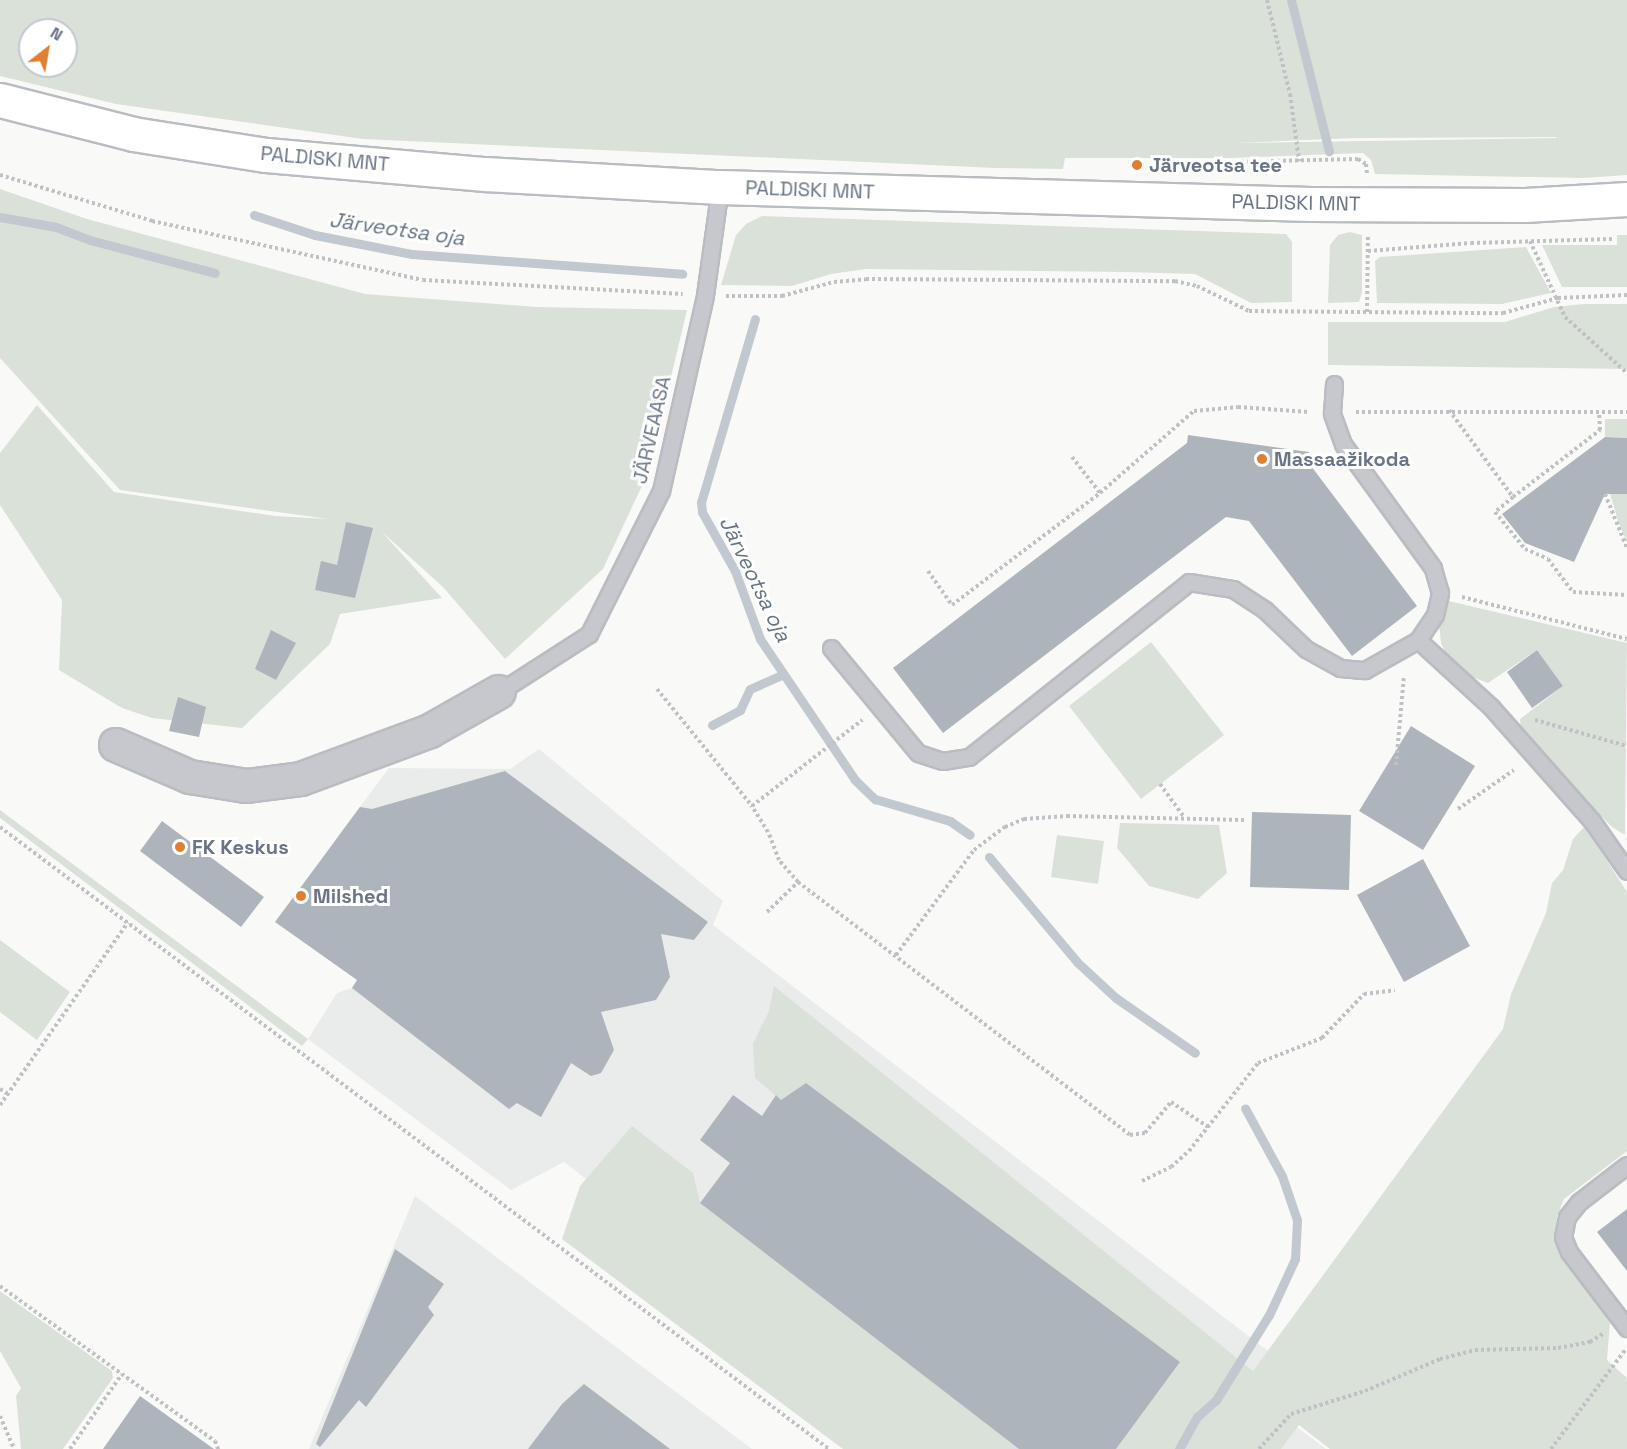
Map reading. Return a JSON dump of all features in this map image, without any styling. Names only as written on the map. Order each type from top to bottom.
[{"type":"main road","name":"PALDISKI MNT","points":[[0,100],[133,135],[266,155],[485,174],[720,187],[1311,204],[1525,205],[1627,199]]},
{"type":"street","points":[[116,746],[190,777],[247,786],[301,779],[430,731],[500,692]]},
{"type":"lane","name":"JÄRVEAASA","points":[[500,692],[589,634],[661,491],[705,295],[720,187]]},
{"type":"lane","points":[[831,648],[918,753],[942,761],[969,757],[1189,582],[1233,589],[1265,610],[1306,649],[1340,668],[1365,670],[1418,640],[1435,615],[1440,592],[1433,568],[1343,444],[1332,414],[1334,384]]},
{"type":"lane","points":[[1418,640],[1491,707],[1593,821],[1627,871]]},
{"type":"lane","points":[[1627,1165],[1579,1202],[1567,1217],[1563,1237],[1569,1252],[1627,1328]]},
{"type":"path","points":[[1267,0],[1290,94],[1299,161]]},
{"type":"path","points":[[0,175],[152,221],[423,280],[705,295],[782,296],[834,282],[878,279],[1175,280],[1197,286],[1249,311],[1503,313],[1558,298],[1627,295]]},
{"type":"path","points":[[1368,251],[1530,241],[1612,239]]},
{"type":"path","points":[[1530,241],[1565,317],[1627,373]]},
{"type":"path","points":[[928,571],[952,605],[1100,493],[1194,411],[1238,407],[1332,414],[1449,410],[1627,412]]},
{"type":"path","points":[[1449,410],[1513,497]]},
{"type":"path","points":[[1599,412],[1600,430],[1495,512],[1525,549],[1548,559],[1573,592],[1627,595]]},
{"type":"path","points":[[1072,457],[1100,493]]},
{"type":"path","points":[[1605,494],[1627,548]]},
{"type":"path","points":[[1440,592],[1627,639]]},
{"type":"path","points":[[1396,765],[1402,683],[1418,640]]},
{"type":"path","points":[[657,689],[752,806],[768,832],[779,861],[798,882],[896,955],[1122,1131],[1137,1137],[1145,1133],[1171,1102],[1208,1127]]},
{"type":"path","points":[[752,806],[879,707]]},
{"type":"path","points":[[1491,707],[1627,746]]},
{"type":"path","points":[[1458,808],[1534,756]]},
{"type":"path","points":[[1160,784],[1185,818]]},
{"type":"path","points":[[896,955],[974,850],[1005,827],[1035,817],[1244,820]]},
{"type":"path","points":[[0,827],[829,1449]]},
{"type":"path","points":[[767,912],[798,882]]},
{"type":"path","points":[[0,1105],[128,922]]},
{"type":"path","points":[[1142,1182],[1182,1159],[1258,1063],[1322,1038],[1364,994],[1395,990]]},
{"type":"path","points":[[0,1089],[8,1094]]},
{"type":"path","points":[[0,1286],[215,1441],[218,1449]]},
{"type":"path","points":[[1258,1449],[1291,1414],[1365,1391],[1440,1359],[1475,1350],[1558,1348],[1590,1342],[1609,1330],[1627,1328]]},
{"type":"path","points":[[1551,1449],[1627,1347]]},
{"type":"path","points":[[70,1449],[122,1374]]},
{"type":"path","points":[[0,1416],[14,1449]]},
{"type":"shaded area","points":[[0,0],[1627,0],[1627,175],[1583,178],[1375,174],[1371,160],[1363,153],[1230,158],[1065,158],[1063,169],[995,168],[363,139],[116,104],[0,76]],"holes":[[[1356,138],[1556,138],[1235,143]]]},
{"type":"shaded area","points":[[0,189],[87,219],[365,294],[538,307],[687,310],[648,473],[603,569],[505,659],[443,587],[381,531],[442,598],[340,614],[330,644],[242,728],[152,718],[122,708],[59,670],[62,600],[0,505],[0,453],[37,405],[114,492],[275,516],[328,519],[120,490],[0,358]]},
{"type":"shaded area","points":[[762,216],[1286,234],[1292,242],[1292,302],[1251,303],[1195,274],[866,269],[831,274],[792,286],[721,285],[736,235],[746,224]]},
{"type":"shaded area","points":[[1350,232],[1362,235],[1362,292],[1359,302],[1328,303],[1330,245],[1338,235]]},
{"type":"shaded area","points":[[1617,235],[1627,235],[1627,287],[1562,287],[1542,245],[1617,245]]},
{"type":"shaded area","points":[[1526,247],[1551,293],[1502,304],[1377,303],[1375,261],[1380,257]]},
{"type":"shaded area","points":[[1627,304],[1627,369],[1328,365],[1328,322],[1505,322],[1554,307]]},
{"type":"shaded area","points":[[1605,419],[1627,419],[1627,438],[1605,437]]},
{"type":"shaded area","points":[[1610,494],[1627,494],[1627,542],[1619,524]]},
{"type":"shaded area","points":[[1449,601],[1627,643],[1625,835],[1612,827],[1521,734],[1520,719],[1563,686],[1537,650],[1488,683],[1467,675],[1447,656],[1441,643],[1439,624]]},
{"type":"shaded area","points":[[1151,642],[1224,735],[1141,799],[1069,706]]},
{"type":"shaded area","points":[[539,749],[723,901],[713,925],[1268,1351],[1243,1386],[1326,1449],[936,1449],[564,1162],[511,1190],[308,1039],[337,993],[352,988],[401,920],[364,856],[338,836],[389,768],[510,769]]},
{"type":"shaded area","points":[[0,810],[308,1039],[302,1046],[0,818]]},
{"type":"shaded area","points":[[1120,823],[1219,825],[1227,873],[1198,899],[1149,886],[1117,848]]},
{"type":"shaded area","points":[[1585,826],[1627,892],[1627,1151],[1564,1199],[1557,1216],[1556,1241],[1562,1256],[1610,1323],[1607,1360],[1627,1378],[1627,1449],[1330,1449],[1299,1425],[1281,1449],[1116,1449],[1180,1362],[806,1083],[781,1100],[755,1078],[753,1044],[769,1011],[774,986],[1253,1371],[1503,1029],[1511,994],[1546,913],[1552,883],[1563,870],[1573,839]]},
{"type":"shaded area","points":[[1057,835],[1104,841],[1098,884],[1051,877]]},
{"type":"shaded area","points":[[0,940],[70,992],[37,1040],[0,1012]]},
{"type":"shaded area","points":[[632,1126],[693,1173],[700,1203],[1019,1449],[843,1449],[562,1239],[580,1186]]},
{"type":"shaded area","points":[[415,1196],[752,1449],[309,1449]]},
{"type":"shaded area","points":[[0,1291],[112,1371],[113,1378],[63,1449],[21,1449],[16,1396],[21,1388],[0,1351]]},
{"type":"building","points":[[1188,435],[1309,452],[1308,462],[1417,606],[1352,656],[1249,521],[1226,517],[943,733],[893,668],[1187,443]]},
{"type":"building","points":[[1605,437],[1627,438],[1627,494],[1605,494],[1574,562],[1525,543],[1502,514]]},
{"type":"building","points":[[346,522],[373,528],[355,598],[315,590],[321,561],[337,565]]},
{"type":"building","points":[[271,630],[296,643],[276,680],[255,669]]},
{"type":"building","points":[[1537,650],[1563,686],[1532,708],[1507,672]]},
{"type":"building","points":[[178,697],[206,707],[199,737],[169,731]]},
{"type":"building","points":[[1411,726],[1475,766],[1423,850],[1359,811]]},
{"type":"building","points":[[505,771],[708,922],[694,940],[661,934],[670,977],[656,1000],[601,1012],[614,1050],[601,1073],[591,1076],[571,1063],[541,1117],[517,1103],[509,1109],[352,988],[357,980],[275,922],[360,807],[372,809]]},
{"type":"building","points":[[1252,812],[1351,815],[1349,890],[1250,887]]},
{"type":"building","points":[[162,821],[264,897],[241,927],[140,851]]},
{"type":"building","points":[[1423,859],[1470,946],[1404,982],[1357,895]]},
{"type":"building","points":[[806,1083],[1180,1362],[1116,1449],[1019,1449],[700,1203],[730,1163],[700,1140],[733,1095],[762,1116],[776,1095],[781,1100]]},
{"type":"building","points":[[1627,1209],[1627,1271],[1597,1232]]},
{"type":"building","points":[[395,1249],[444,1284],[428,1307],[434,1315],[366,1407],[359,1400],[320,1447],[316,1444]]},
{"type":"building","points":[[584,1384],[670,1449],[528,1449],[562,1404]]},
{"type":"building","points":[[140,1396],[214,1449],[103,1449]]},
{"type":"waterway","points":[[1291,0],[1329,151]]},
{"type":"waterway","name":"Järveotsa oja","points":[[254,215],[315,235],[412,254],[682,274]]},
{"type":"waterway","name":"Järveotsa oja","points":[[0,217],[56,227],[90,240],[215,273]]},
{"type":"waterway","name":"Järveotsa oja","points":[[755,319],[701,502],[702,512],[735,571],[760,639],[855,780],[875,799],[950,821],[970,835]]},
{"type":"waterway","points":[[712,725],[740,710],[750,689],[783,674]]},
{"type":"waterway","name":"Järveotsa oja","points":[[989,857],[1077,962],[1116,998],[1195,1053]]},
{"type":"waterway","points":[[1179,1449],[1197,1417],[1216,1400],[1269,1315],[1295,1259],[1297,1220],[1282,1176],[1245,1108]]},
{"type":"place","name":"Järveotsa tee","points":[[1137,165]]},
{"type":"place","name":"Massaažikoda","points":[[1262,459]]},
{"type":"place","name":"FK Keskus","points":[[180,847]]},
{"type":"place","name":"Milshed","points":[[301,896]]}]
